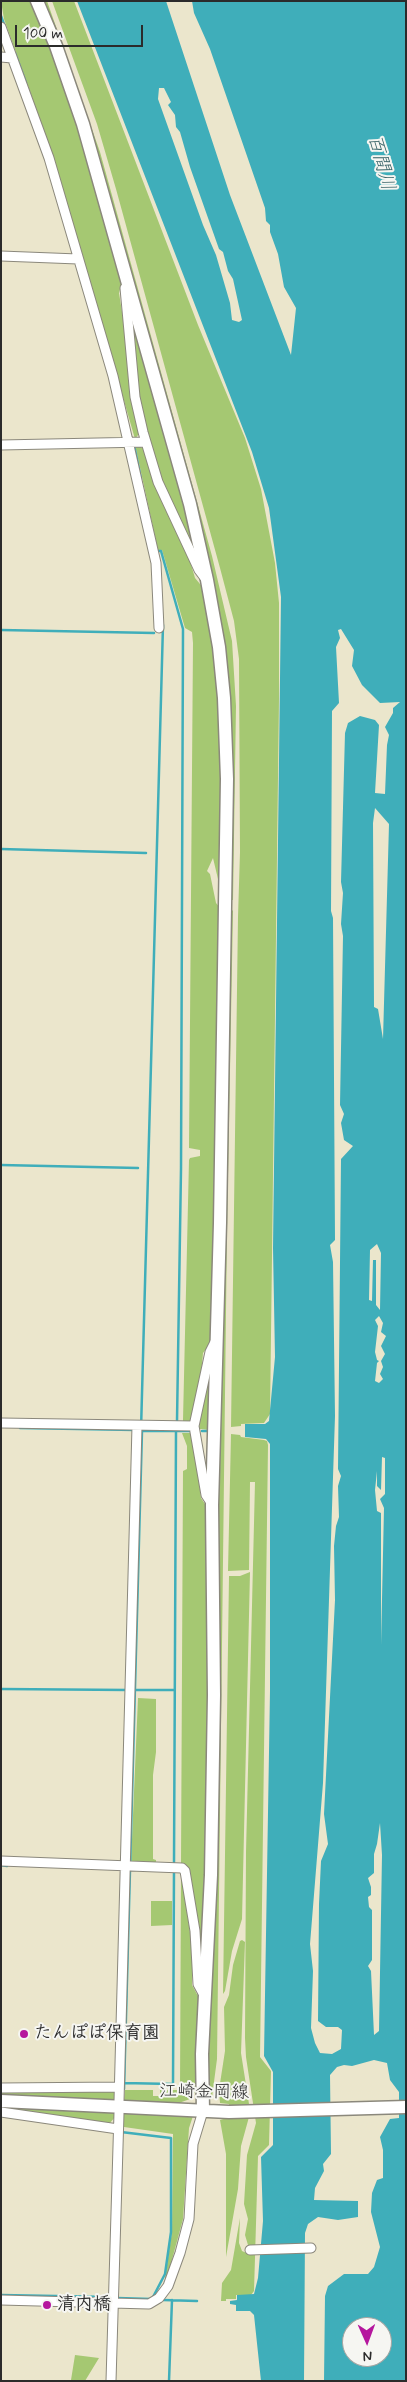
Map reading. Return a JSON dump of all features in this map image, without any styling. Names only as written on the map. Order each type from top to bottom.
[{"type":"street","points":[[1,2300],[149,2304],[159,2298],[168,2286],[180,2254],[189,2218],[194,2139],[203,2111],[204,1996],[212,1837],[214,1695],[212,1504],[215,1342],[221,1184],[227,779],[224,698],[219,647],[208,580],[190,504],[83,124],[56,46],[37,1]]},
{"type":"street","points":[[1,27],[48,158],[113,376],[130,441],[156,563],[159,628]]},
{"type":"street","points":[[1,57],[12,58]]},
{"type":"street","points":[[1,256],[78,259]]},
{"type":"street","points":[[130,287],[124,288],[135,397],[146,442],[158,482],[199,570],[208,580]]},
{"type":"street","points":[[1,445],[146,442]]},
{"type":"street","points":[[212,1504],[206,1495],[194,1426],[210,1352],[215,1342]]},
{"type":"street","points":[[1,1423],[139,1428],[194,1426]]},
{"type":"street","points":[[119,2101],[128,1866],[139,1428]]},
{"type":"street","points":[[1,1861],[174,1866],[182,1868],[185,1871],[195,1931],[198,1984],[204,1996]]},
{"type":"street","points":[[1,2088],[119,2087]]},
{"type":"street","name":"江崎金岡線","points":[[1,2101],[229,2112],[406,2107]]},
{"type":"street","points":[[1,2112],[118,2129]]},
{"type":"street","points":[[111,2381],[119,2113]]},
{"type":"street","points":[[250,2250],[311,2248]]},
{"type":"green space","points":[[1,1],[32,1],[54,54],[91,164],[123,278],[119,293],[141,431],[135,439],[55,161],[4,19]]},
{"type":"green space","points":[[42,1],[47,1],[100,152],[212,556],[232,641],[236,706],[233,900],[230,900],[216,601]]},
{"type":"green space","points":[[52,1],[74,1],[198,325],[245,438],[261,489],[275,563],[279,603],[279,698],[270,1414],[264,1423],[241,1424],[241,1426],[231,1427],[240,852],[239,659],[234,621],[97,124]]},
{"type":"green space","points":[[130,304],[200,561],[160,479],[137,396]]},
{"type":"green space","points":[[135,445],[146,449],[185,544],[195,578],[205,590],[220,706],[222,896],[213,858],[207,871],[210,874],[216,903],[220,908],[212,1341],[203,1353],[200,1388],[193,1419],[189,1423],[183,1424],[189,1160],[190,1158],[200,1156],[200,1150],[189,1148],[193,643],[192,632],[185,628],[162,550],[158,550]]},
{"type":"green space","points":[[231,909],[233,911],[227,1228],[217,2059],[212,2097],[209,2088],[207,2057]]},
{"type":"green space","points":[[211,1366],[209,1430],[199,1429],[200,1417]]},
{"type":"green space","points":[[182,1433],[193,1433],[201,1498],[209,1510],[208,1841],[200,1974],[186,1866],[181,1863],[183,1471],[187,1469],[187,1446]]},
{"type":"green space","points":[[231,1434],[264,1440],[267,1441],[268,1445],[260,2057],[271,2071],[269,2145],[258,2156],[254,2291],[251,2295],[236,2295],[236,2299],[221,2301],[222,2283],[231,2270],[240,2218],[239,2243],[242,2251],[251,2255],[245,2235],[248,2219],[244,2204],[247,2155],[256,2123],[245,2038],[246,1852],[255,1482],[250,1482],[249,1570],[228,1571]]},
{"type":"green space","points":[[250,1572],[242,1919],[232,1951],[223,1994],[229,1576],[240,1576]]},
{"type":"green space","points":[[138,1698],[156,1699],[156,1752],[153,1775],[153,1859],[156,1860],[156,1864],[131,1863]]},
{"type":"green space","points":[[181,1872],[192,1946],[192,1985],[199,1998],[195,2092],[190,2099],[176,2104],[1,2095],[1,2091],[112,2090],[116,2093],[116,2100],[124,2100],[125,2090],[153,2090],[153,2096],[160,2096],[160,2090],[180,2090]]},
{"type":"green space","points":[[151,1901],[172,1901],[172,1925],[151,1926]]},
{"type":"green space","points":[[240,1941],[245,1942],[241,2053],[249,2104],[249,2117],[241,2146],[238,2189],[226,2257],[226,2154],[220,2120],[230,2117],[229,2104],[220,2103],[219,2090],[225,2051],[224,2007],[229,1995],[233,1965]]},
{"type":"green space","points":[[1,2105],[193,2116],[189,2128],[183,2219],[167,2278],[165,2278],[172,2232],[173,2134],[124,2127],[124,2116],[116,2116],[109,2124],[1,2110]]},
{"type":"green space","points":[[75,2355],[99,2358],[85,2381],[59,2381],[71,2380]]},
{"type":"water","name":"百間川","points":[[77,1],[166,1],[230,195],[291,355],[296,308],[284,287],[278,254],[270,232],[270,225],[266,221],[265,208],[210,49],[194,13],[192,1],[406,1],[406,2381],[324,2381],[325,2296],[328,2286],[344,2274],[368,2274],[374,2267],[380,2247],[371,2212],[372,2193],[377,2180],[383,2178],[383,2150],[380,2137],[390,2119],[399,2118],[399,2092],[390,2080],[387,2063],[374,2060],[352,2066],[344,2065],[337,2067],[330,2075],[331,2154],[323,2164],[324,2171],[315,2188],[314,2200],[358,2201],[358,2217],[338,2220],[318,2217],[308,2224],[305,2233],[304,2381],[261,2381],[254,2315],[250,2311],[236,2311],[236,2305],[230,2304],[230,2301],[237,2300],[237,2295],[254,2294],[258,2278],[263,2221],[261,2157],[273,2145],[273,2072],[264,2056],[270,1691],[270,1444],[266,1439],[245,1437],[245,1424],[265,1424],[269,1421],[275,1357],[273,1248],[281,597],[269,508],[252,452]],"holes":[[[159,88],[164,88],[171,102],[168,105],[175,115],[176,127],[180,132],[190,167],[219,249],[223,252],[228,271],[233,279],[242,320],[239,322],[232,320],[230,303],[216,255],[203,225],[158,99]],[[341,629],[354,650],[352,666],[362,685],[380,703],[400,702],[393,708],[393,713],[385,727],[389,735],[385,794],[375,793],[379,725],[375,720],[360,716],[348,723],[345,733],[341,882],[343,893],[341,924],[343,936],[340,1105],[344,1114],[341,1123],[344,1140],[353,1146],[341,1159],[338,1469],[341,1476],[338,1486],[339,1517],[334,1546],[335,1600],[324,1814],[328,1844],[321,1861],[319,1904],[318,2021],[326,2027],[338,2027],[342,2030],[341,2049],[332,2054],[320,2053],[311,2028],[313,1971],[310,1944],[323,1783],[335,1416],[333,1262],[330,1245],[335,1240],[333,918],[331,911],[332,711],[339,703],[336,647],[340,638],[338,630]],[[375,808],[389,824],[383,1039],[378,1009],[374,1007],[373,823]],[[377,1244],[381,1253],[380,1310],[376,1305],[376,1260],[373,1260],[372,1301],[369,1300],[370,1250]],[[379,1316],[383,1323],[381,1332],[386,1336],[381,1346],[385,1354],[381,1361],[383,1367],[380,1374],[383,1379],[379,1383],[375,1381],[377,1363],[379,1361],[375,1352],[378,1326],[375,1320]],[[382,1457],[385,1458],[385,1494],[380,1499],[384,1508],[381,1645],[381,1513],[377,1511],[375,1490],[377,1471],[377,1486],[381,1490]],[[380,1823],[382,1855],[379,2031],[374,2035],[371,1971],[368,1966],[372,1960],[372,1910],[369,1907],[368,1897],[371,1895],[371,1887],[368,1878],[374,1873],[374,1854]]]},
{"type":"waterway","points":[[1,16],[5,27]]},
{"type":"waterway","points":[[15,53],[26,83]]},
{"type":"waterway","points":[[134,445],[141,479]]},
{"type":"waterway","points":[[157,551],[161,551],[183,629],[181,1169],[177,1421]]},
{"type":"waterway","points":[[141,1430],[163,625]]},
{"type":"waterway","points":[[1,630],[154,633]]},
{"type":"waterway","points":[[1,849],[146,853]]},
{"type":"waterway","points":[[1,1165],[138,1168]]},
{"type":"waterway","points":[[20,1428],[135,1430]]},
{"type":"waterway","points":[[174,1862],[176,1430]]},
{"type":"waterway","points":[[124,2089],[142,1431]]},
{"type":"waterway","points":[[143,1431],[190,1431]]},
{"type":"waterway","points":[[202,1431],[209,1431]]},
{"type":"waterway","points":[[1,1689],[128,1690]]},
{"type":"waterway","points":[[135,1690],[174,1690]]},
{"type":"waterway","points":[[1,1865],[7,1866]]},
{"type":"waterway","points":[[123,2083],[173,2084],[174,1869]]},
{"type":"waterway","points":[[121,2132],[171,2138],[171,2232],[165,2274],[153,2297]]},
{"type":"waterway","points":[[1,2295],[111,2297]]},
{"type":"waterway","points":[[117,2298],[151,2299]]},
{"type":"waterway","points":[[163,2300],[197,2301]]},
{"type":"waterway","points":[[169,2381],[172,2300]]},
{"type":"place","name":"たんぽぽ保育園","points":[[24,2034]]},
{"type":"place","name":"清内橋","points":[[47,2305]]}]
